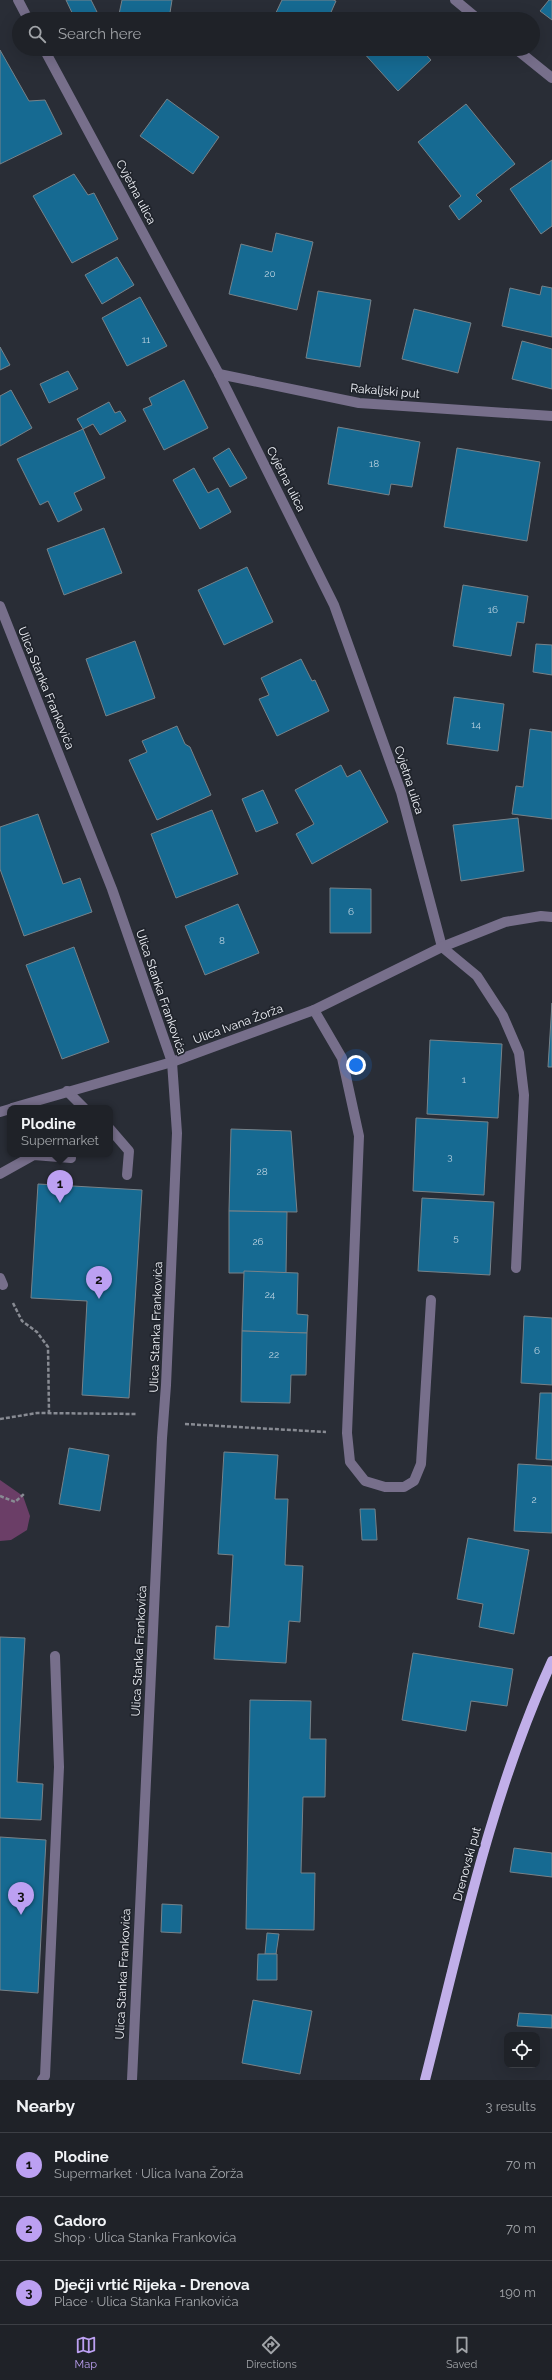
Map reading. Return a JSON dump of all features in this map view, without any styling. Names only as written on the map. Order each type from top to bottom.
[{"type":"main road","name":"Drenovski put","points":[[425,2080],[496,1808],[529,1712],[552,1661]]},
{"type":"street","points":[[18,0],[24,12]]},
{"type":"street","points":[[455,0],[470,12]]},
{"type":"street","name":"Cvjetna ulica","points":[[48,56],[219,374],[334,605],[401,792],[442,947]]},
{"type":"street","points":[[525,56],[552,78]]},
{"type":"street","name":"Rakaljski put","points":[[219,374],[359,404],[552,416]]},
{"type":"street","name":"Ulica Stanka Frankovića","points":[[0,606],[112,889],[172,1062],[177,1133],[176,1165],[132,2080]]},
{"type":"street","name":"Ulica Ivana Žorža","points":[[21,1105],[172,1062],[314,1010],[442,947],[505,922],[541,916],[552,917]]},
{"type":"street","points":[[442,947],[476,976],[503,1016],[519,1054],[524,1095],[516,1268]]},
{"type":"street","points":[[314,1010],[342,1058],[359,1136],[347,1433],[350,1462],[365,1481],[385,1487],[404,1487],[414,1481],[421,1464],[431,1300]]},
{"type":"street","points":[[67,1091],[81,1105]]},
{"type":"street","points":[[113,1133],[128,1151],[127,1175]]},
{"type":"street","points":[[0,1174],[30,1157]]},
{"type":"street","points":[[59,1157],[71,1158]]},
{"type":"street","points":[[42,2080],[45,2076],[58,1767],[55,1656]]},
{"type":"path","points":[[2,1282],[22,1321],[37,1332],[48,1347],[49,1413]]},
{"type":"path","points":[[0,1419],[37,1413],[136,1414]]},
{"type":"path","points":[[183,1424],[347,1433]]},
{"type":"path","points":[[0,1496],[15,1502],[25,1494]]},
{"type":"shaded area","points":[[0,1480],[23,1496],[30,1516],[27,1530],[11,1540],[0,1541]]},
{"type":"building","points":[[66,0],[91,0],[97,12],[72,12]]},
{"type":"building","points":[[122,0],[172,0],[170,12],[119,12]]},
{"type":"building","points":[[282,0],[336,1],[331,12],[276,12]]},
{"type":"building","points":[[549,0],[552,0],[552,20],[540,11]]},
{"type":"building","points":[[0,50],[29,101],[45,100],[62,134],[0,164]]},
{"type":"building","points":[[366,56],[427,56],[431,60],[398,91]]},
{"type":"building","points":[[167,99],[219,137],[193,174],[140,136]]},
{"type":"building","points":[[466,104],[515,164],[476,195],[482,201],[459,220],[449,206],[461,196],[418,142]]},
{"type":"building","points":[[552,160],[552,226],[541,234],[510,189]]},
{"type":"building","points":[[74,174],[88,195],[94,193],[118,239],[72,263],[33,196]]},
{"type":"building","points":[[276,233],[313,242],[297,310],[229,294],[241,244],[272,252]]},
{"type":"building","points":[[117,257],[134,285],[102,304],[85,275]]},
{"type":"building","points":[[542,286],[552,288],[552,337],[502,326],[510,288],[540,295]]},
{"type":"building","points":[[318,291],[371,300],[360,367],[306,358]]},
{"type":"building","points":[[140,297],[167,346],[127,366],[102,318]]},
{"type":"building","points":[[414,309],[471,323],[458,373],[402,359]]},
{"type":"building","points":[[522,341],[552,349],[552,389],[512,379]]},
{"type":"building","points":[[0,347],[10,365],[0,370]]},
{"type":"building","points":[[68,371],[78,389],[49,403],[40,384]]},
{"type":"building","points":[[184,380],[208,428],[164,450],[143,409],[152,405],[149,398]]},
{"type":"building","points":[[11,390],[32,428],[0,446],[0,396]]},
{"type":"building","points":[[109,402],[115,413],[120,411],[126,421],[100,435],[93,424],[83,429],[77,419]]},
{"type":"building","points":[[338,427],[420,442],[412,487],[391,484],[389,495],[328,484]]},
{"type":"building","points":[[83,429],[105,478],[74,493],[82,510],[58,522],[48,501],[40,505],[17,459]]},
{"type":"building","points":[[229,448],[247,478],[230,487],[213,458]]},
{"type":"building","points":[[457,448],[540,462],[527,541],[444,527]]},
{"type":"building","points":[[194,468],[208,493],[218,488],[231,512],[200,529],[173,480]]},
{"type":"building","points":[[104,528],[122,573],[64,595],[47,549]]},
{"type":"building","points":[[247,567],[273,622],[224,645],[198,590]]},
{"type":"building","points":[[463,585],[528,596],[524,623],[517,622],[511,656],[453,646]]},
{"type":"building","points":[[135,641],[155,698],[106,716],[86,659]]},
{"type":"building","points":[[536,644],[552,645],[552,675],[533,672]]},
{"type":"building","points":[[301,659],[312,681],[315,680],[329,711],[277,736],[259,699],[269,695],[261,678]]},
{"type":"building","points":[[454,697],[504,704],[498,751],[447,744]]},
{"type":"building","points":[[177,726],[185,744],[190,747],[211,795],[157,820],[129,760],[147,752],[142,741]]},
{"type":"building","points":[[530,729],[552,732],[552,819],[512,814],[516,786],[523,787]]},
{"type":"building","points":[[341,765],[347,777],[360,770],[388,822],[312,864],[296,834],[314,824],[295,790]]},
{"type":"building","points":[[263,790],[278,823],[256,832],[242,799]]},
{"type":"building","points":[[212,810],[238,874],[176,898],[151,834]]},
{"type":"building","points":[[38,814],[63,884],[80,878],[92,912],[24,936],[0,869],[0,827]]},
{"type":"building","points":[[518,818],[524,871],[461,881],[453,825]]},
{"type":"building","points":[[330,888],[371,889],[371,933],[330,933]]},
{"type":"building","points":[[238,904],[259,953],[205,975],[185,926]]},
{"type":"building","points":[[74,947],[109,1042],[62,1059],[26,965]]},
{"type":"building","points":[[552,1003],[552,1067],[548,1067]]},
{"type":"building","points":[[430,1040],[502,1044],[498,1118],[427,1114]]},
{"type":"building","points":[[416,1118],[488,1122],[484,1195],[413,1191]]},
{"type":"building","points":[[231,1129],[291,1131],[297,1212],[229,1211]]},
{"type":"building","points":[[38,1184],[142,1190],[129,1398],[82,1395],[87,1301],[31,1298]]},
{"type":"building","points":[[422,1198],[494,1202],[490,1275],[418,1271]]},
{"type":"building","points":[[229,1211],[287,1212],[286,1273],[229,1273]]},
{"type":"building","points":[[244,1271],[298,1273],[297,1314],[308,1315],[307,1333],[242,1331]]},
{"type":"building","points":[[524,1316],[552,1318],[552,1385],[521,1383]]},
{"type":"building","points":[[242,1331],[307,1333],[306,1375],[291,1375],[290,1403],[241,1402]]},
{"type":"building","points":[[540,1393],[552,1393],[552,1460],[536,1459]]},
{"type":"building","points":[[69,1448],[109,1455],[100,1511],[59,1504]]},
{"type":"building","points":[[224,1452],[278,1455],[275,1499],[288,1499],[285,1565],[303,1566],[300,1622],[289,1621],[286,1663],[214,1659],[216,1626],[229,1627],[233,1555],[218,1554]]},
{"type":"building","points":[[518,1464],[552,1466],[552,1533],[514,1531]]},
{"type":"building","points":[[360,1509],[375,1509],[377,1540],[362,1540]]},
{"type":"building","points":[[468,1538],[529,1550],[514,1634],[479,1627],[483,1604],[457,1599]]},
{"type":"building","points":[[0,1637],[25,1638],[17,1782],[43,1784],[41,1820],[0,1818]]},
{"type":"building","points":[[413,1653],[513,1669],[507,1706],[471,1701],[466,1731],[402,1720]]},
{"type":"building","points":[[250,1700],[311,1701],[310,1739],[326,1739],[325,1797],[303,1797],[301,1873],[315,1873],[314,1930],[246,1929]]},
{"type":"building","points":[[0,1837],[46,1840],[38,1993],[0,1990]]},
{"type":"building","points":[[514,1848],[552,1853],[552,1877],[510,1872]]},
{"type":"building","points":[[162,1904],[182,1905],[181,1933],[161,1932]]},
{"type":"building","points":[[267,1933],[279,1934],[276,1954],[265,1954]]},
{"type":"building","points":[[258,1954],[277,1954],[277,1980],[257,1980]]},
{"type":"building","points":[[253,2000],[312,2011],[300,2074],[242,2063]]},
{"type":"building","points":[[519,2013],[552,2015],[552,2028],[517,2026]]},
{"type":"place","name":"Plodine","points":[[60,1203]]},
{"type":"place","name":"Cadoro","points":[[99,1299]]},
{"type":"place","name":"Dječji vrtić Rijeka - Drenova","points":[[21,1915]]}]
